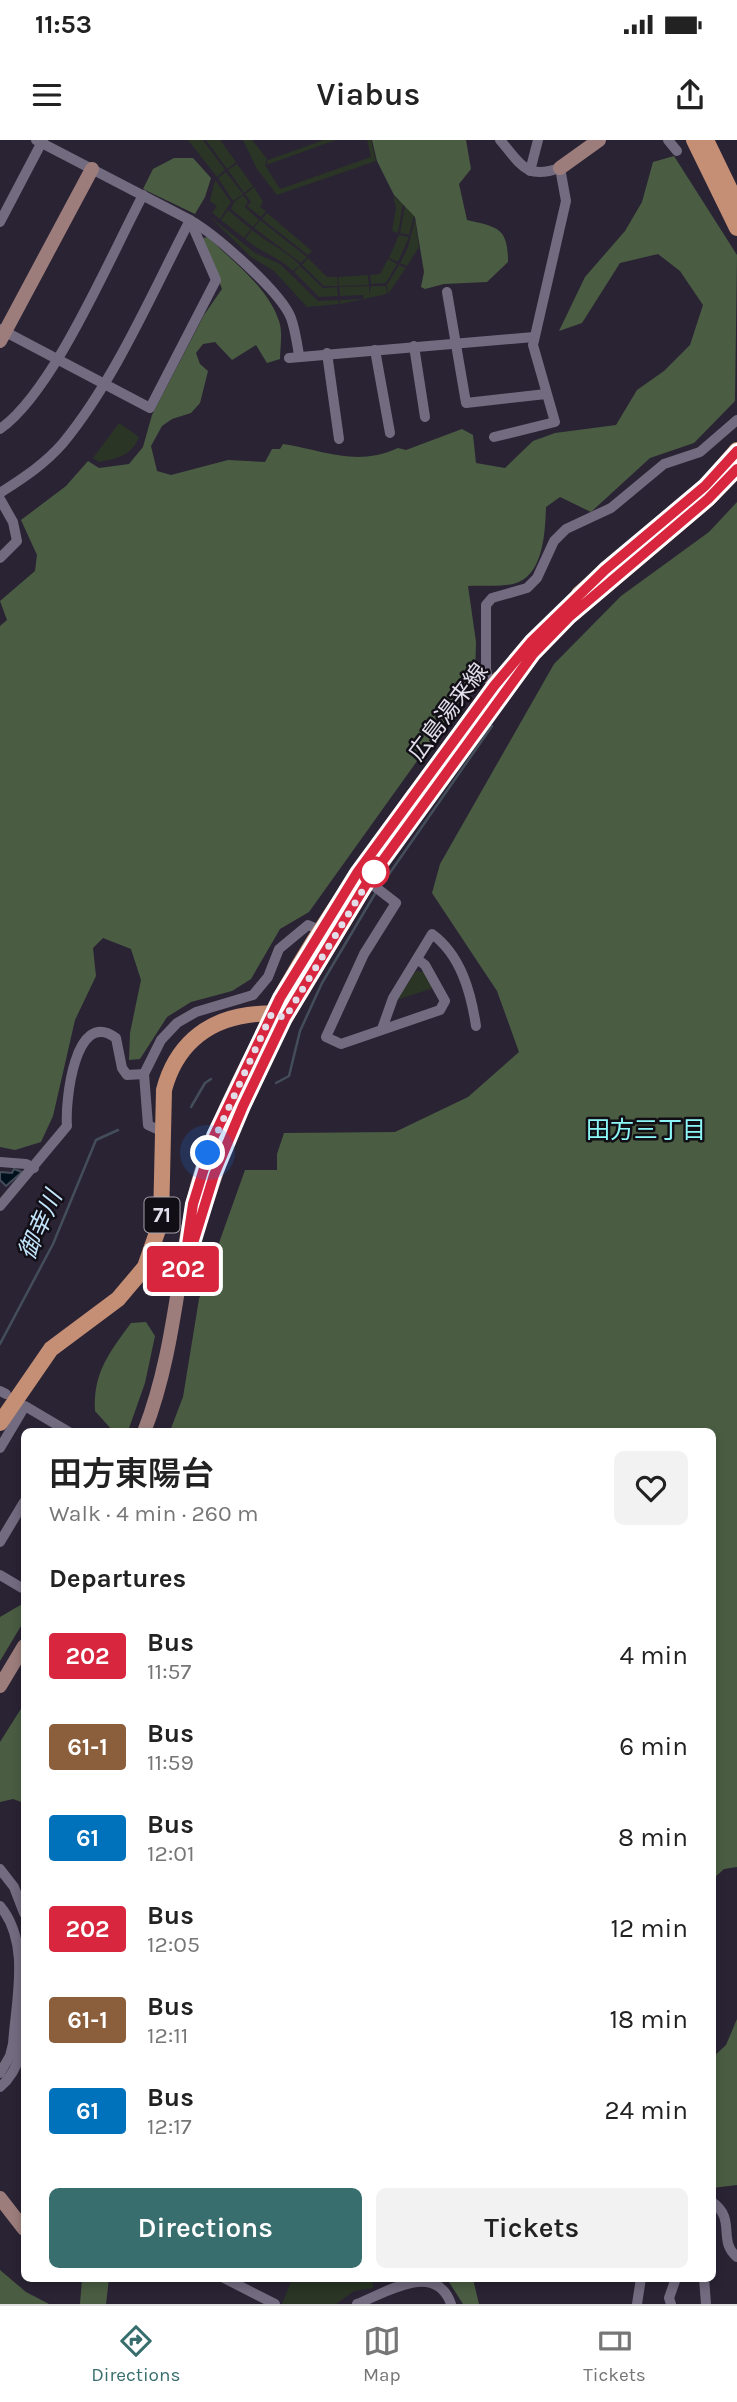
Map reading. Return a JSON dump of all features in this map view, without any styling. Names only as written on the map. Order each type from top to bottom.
[{"type":"main road","points":[[694,140],[737,228]]},
{"type":"main road","points":[[706,140],[737,205]]},
{"type":"main road","name":"広島湯来線","points":[[279,1015],[320,930],[363,877],[498,689],[555,617],[605,570],[705,486],[737,450]]},
{"type":"main road","name":"広島湯来線","points":[[498,689],[569,617],[708,499],[737,469]]},
{"type":"main road","name":"広島湯来線","points":[[279,1015],[363,877]]},
{"type":"main road","name":"71","points":[[0,1423],[51,1349],[118,1299],[145,1266],[161,1221],[164,1182],[161,1131],[168,1075],[193,1038],[225,1020],[279,1015]]},
{"type":"street","points":[[500,140],[521,166],[542,173],[560,168],[599,140]]},
{"type":"street","points":[[530,171],[538,140]]},
{"type":"street","points":[[668,140],[677,151]]},
{"type":"street","points":[[0,222],[40,141],[206,229],[282,301],[291,318],[294,356],[534,337]]},
{"type":"street","points":[[494,437],[555,422],[534,337],[566,201],[560,168]]},
{"type":"street","points":[[92,169],[2,334],[57,358],[150,408],[216,280],[190,220]]},
{"type":"street","points":[[0,429],[11,421],[34,393],[57,358],[143,195]]},
{"type":"street","points":[[0,493],[37,468],[62,443],[103,383],[190,220]]},
{"type":"street","points":[[447,292],[466,403],[546,394]]},
{"type":"street","points":[[414,346],[425,418]]},
{"type":"street","points":[[376,350],[390,433]]},
{"type":"street","points":[[327,353],[340,439]]},
{"type":"street","points":[[498,689],[486,669],[486,604],[492,598],[527,588],[537,578],[554,541],[566,529],[611,508],[664,464],[700,452],[737,420]]},
{"type":"street","points":[[0,499],[13,522],[17,541],[0,558]]},
{"type":"street","points":[[363,877],[396,903],[364,954],[326,1037],[341,1044],[440,1010],[444,1001],[425,965],[417,959]]},
{"type":"street","points":[[161,1131],[148,1125],[144,1073],[161,1040],[177,1023],[197,1012],[253,995],[268,977],[279,949],[287,939],[308,925],[320,930]]},
{"type":"street","points":[[382,1029],[393,998],[432,934],[444,943],[471,992],[476,1026]]},
{"type":"street","points":[[145,1428],[159,1386],[182,1279],[193,1204],[202,1170],[229,1103],[279,1015]]},
{"type":"street","points":[[0,1206],[67,1126],[66,1107],[80,1047],[88,1037],[97,1031],[106,1030],[116,1038],[122,1068],[127,1075],[144,1073]]},
{"type":"street","points":[[0,1162],[26,1164],[34,1168]]},
{"type":"street","points":[[0,1448],[23,1405],[62,1428]]},
{"type":"street","points":[[0,1542],[21,1507]]},
{"type":"street","points":[[0,1575],[21,1587]]},
{"type":"street","points":[[0,1686],[21,1651]]},
{"type":"street","points":[[0,1869],[14,1887],[21,1905]]},
{"type":"street","points":[[0,1906],[15,1933],[19,1965],[13,2043],[10,2056],[0,2073]]},
{"type":"street","points":[[0,2087],[9,2078],[20,2057],[21,2047]]},
{"type":"street","points":[[0,2198],[21,2225]]},
{"type":"street","points":[[716,2204],[722,2208],[729,2221],[728,2242],[737,2257]]},
{"type":"street","points":[[232,2282],[275,2304]]},
{"type":"street","points":[[357,2304],[410,2282]]},
{"type":"street","points":[[431,2282],[440,2288],[451,2304]]},
{"type":"street","points":[[637,2304],[640,2282]]},
{"type":"street","points":[[671,2304],[669,2298],[675,2282]]},
{"type":"street","points":[[704,2282],[706,2304]]},
{"type":"green space","points":[[188,140],[203,140],[225,170],[217,177]]},
{"type":"green space","points":[[206,140],[220,140],[236,162],[227,169]]},
{"type":"green space","points":[[243,140],[252,140],[267,159],[265,165],[280,189],[371,157],[367,140],[371,140],[376,161],[277,195],[257,169]]},
{"type":"green space","points":[[324,140],[336,140],[266,165],[268,160]]},
{"type":"green space","points":[[372,140],[466,140],[471,169],[459,184],[467,220],[499,230],[506,242],[508,262],[487,282],[444,284],[425,289],[421,287],[424,272],[415,217],[394,195],[377,161]]},
{"type":"green space","points":[[674,156],[737,255],[735,401],[694,443],[650,458],[591,512],[560,497],[546,507],[541,552],[537,563],[523,580],[508,585],[468,586],[476,642],[475,680],[309,912],[280,929],[251,979],[232,991],[191,1002],[167,1017],[140,1059],[129,1060],[130,1033],[141,980],[131,949],[103,938],[93,948],[96,976],[75,1020],[53,1116],[41,1142],[15,1150],[0,1147],[0,626],[7,620],[0,601],[35,571],[37,555],[21,520],[66,486],[88,461],[99,468],[129,464],[143,447],[152,415],[204,315],[222,289],[203,238],[208,237],[267,297],[280,325],[280,359],[267,363],[256,345],[232,360],[215,342],[203,344],[196,353],[200,364],[208,371],[200,403],[191,413],[172,419],[162,426],[151,446],[157,471],[171,475],[228,460],[265,462],[272,449],[280,449],[283,444],[341,456],[383,454],[398,448],[406,450],[462,429],[473,435],[476,463],[505,468],[533,441],[555,433],[616,425],[637,390],[664,371],[690,345],[703,305],[680,271],[658,254],[620,263],[582,323],[559,331],[585,277],[625,231],[642,202],[653,162]]},
{"type":"green space","points":[[174,158],[193,158],[211,178],[205,197],[195,214],[143,189],[153,169]]},
{"type":"green space","points":[[237,164],[253,186],[244,193],[228,170]]},
{"type":"green space","points":[[226,172],[243,194],[233,201],[218,178]]},
{"type":"green space","points":[[215,180],[231,202],[220,219],[212,213],[217,206],[210,201]]},
{"type":"green space","points":[[254,187],[263,202],[260,207],[266,211],[261,217],[247,206],[251,202],[245,194]]},
{"type":"green space","points":[[243,195],[248,202],[245,207],[259,220],[253,227],[231,209],[234,202]]},
{"type":"green space","points":[[393,196],[403,204],[398,233],[392,231],[396,208]]},
{"type":"green space","points":[[405,205],[414,216],[409,235],[400,233]]},
{"type":"green space","points":[[228,210],[251,229],[244,238],[221,220]]},
{"type":"green space","points":[[267,213],[312,251],[308,255],[262,219]]},
{"type":"green space","points":[[208,215],[255,253],[280,264],[318,301],[338,300],[339,304],[307,307],[274,271],[251,257]]},
{"type":"green space","points":[[415,219],[419,247],[407,266],[400,263],[408,247]]},
{"type":"green space","points":[[260,220],[307,257],[301,263],[254,228]]},
{"type":"green space","points":[[252,230],[300,265],[293,271],[251,244],[245,239]]},
{"type":"green space","points":[[399,235],[409,237],[398,262],[389,258]]},
{"type":"green space","points":[[308,258],[327,277],[337,277],[338,286],[324,286],[302,265]]},
{"type":"green space","points":[[388,259],[397,264],[386,283],[371,284],[370,275],[380,274]]},
{"type":"green space","points":[[399,265],[406,268],[388,294],[387,285]]},
{"type":"green space","points":[[300,266],[323,288],[337,287],[338,296],[319,297],[294,272]]},
{"type":"green space","points":[[368,275],[369,285],[339,286],[338,277]]},
{"type":"green space","points":[[369,286],[369,295],[371,286],[386,286],[387,294],[340,304],[340,300],[363,299],[364,295],[340,296],[339,287]]},
{"type":"green space","points":[[119,423],[139,437],[127,453],[99,462],[93,458]]},
{"type":"green space","points":[[737,502],[737,1867],[724,1869],[716,1876],[716,1428],[171,1428],[183,1397],[199,1299],[245,1170],[277,1170],[277,1154],[284,1133],[395,1132],[468,1097],[519,1052],[497,991],[432,893],[440,864],[554,664],[621,596],[709,532]]},
{"type":"green space","points":[[416,971],[424,972],[433,988],[397,1000]]},
{"type":"green space","points":[[146,1322],[155,1336],[145,1383],[129,1428],[110,1428],[95,1411],[97,1385],[109,1354],[131,1323]]},
{"type":"green space","points":[[21,1605],[21,1626],[0,1661],[0,1617]]},
{"type":"green space","points":[[21,1709],[21,1802],[13,1799],[0,1802],[0,1742]]},
{"type":"green space","points":[[737,2019],[737,2185],[716,2188],[716,2054],[726,2045]]},
{"type":"green space","points":[[0,2270],[26,2292],[49,2304],[0,2304]]},
{"type":"green space","points":[[82,2282],[109,2282],[106,2304],[80,2304]]},
{"type":"green space","points":[[291,2282],[373,2282],[373,2288],[354,2291],[336,2304],[282,2304]]},
{"type":"green space","points":[[449,2282],[474,2282],[479,2304],[463,2304]]},
{"type":"water","points":[[14,1169],[22,1172],[6,1186],[0,1180],[0,1172],[12,1173]]},
{"type":"waterway","name":"御幸川","points":[[380,887],[492,726]]},
{"type":"waterway","name":"御幸川","points":[[276,1083],[289,1076],[300,1031],[322,983],[376,892]]},
{"type":"waterway","name":"御幸川","points":[[191,1107],[205,1083],[211,1079]]},
{"type":"waterway","name":"御幸川","points":[[0,1344],[53,1244],[96,1140],[118,1130]]},
{"type":"bus line","name":"202","points":[[737,451],[705,486],[605,570],[532,641],[494,686],[357,873],[280,998],[214,1136],[193,1204],[182,1279],[214,1175],[243,1106],[285,1018],[368,881],[419,807],[533,654],[569,617],[708,499],[737,469]]},
{"type":"district","name":"田方三丁目","points":[[646,1130]]},
{"type":"route","points":[[208,1153],[272,1013],[285,1018],[374,872]]}]
